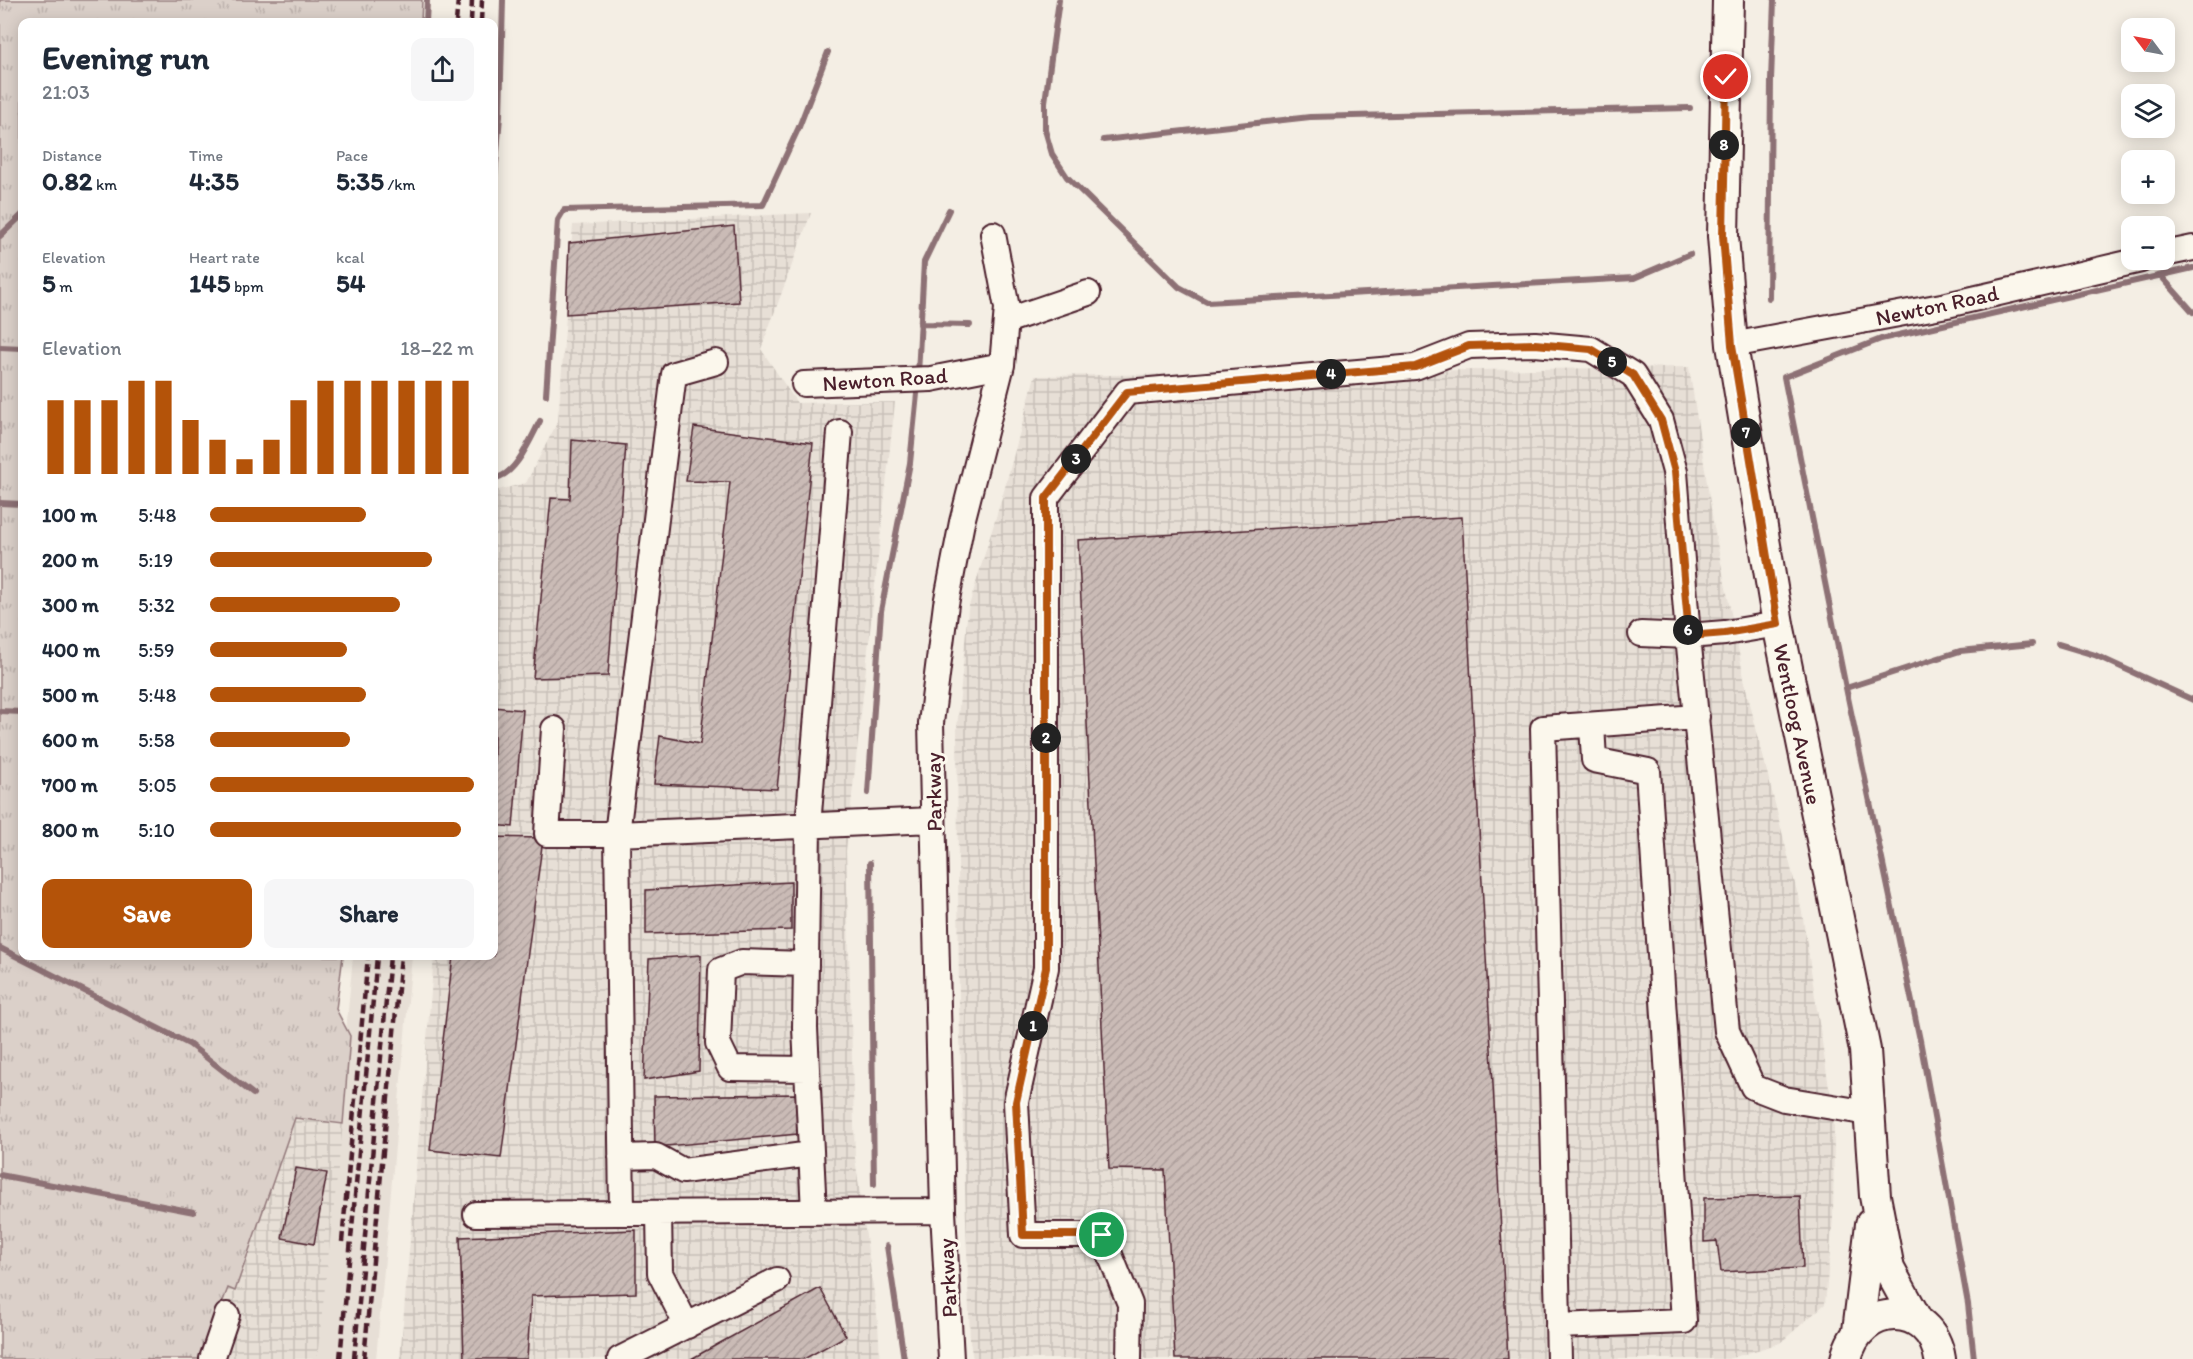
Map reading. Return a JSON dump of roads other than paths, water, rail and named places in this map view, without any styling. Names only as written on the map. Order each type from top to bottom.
[{"type":"main road","name":"Wentloog Avenue","points":[[1728,0],[1723,236],[1732,345],[1778,624],[1865,1050],[1875,1196],[1889,1269],[1918,1322],[1930,1333],[1938,1347],[1940,1359]]},
{"type":"main road","name":"Wentloog Avenue","points":[[1845,1348],[1875,1196]]},
{"type":"main road","name":"Wentloog Avenue","points":[[1845,1348],[1871,1320],[1887,1315],[1902,1316],[1918,1322]]},
{"type":"street","name":"Parkway","points":[[951,1359],[944,1211],[931,723],[946,604],[962,522],[1002,365],[1007,308],[993,234]]},
{"type":"street","points":[[2175,252],[2193,248]]},
{"type":"street","name":"Newton Road","points":[[1732,345],[1947,305],[2121,265]]},
{"type":"street","points":[[1006,321],[1088,293]]},
{"type":"street","points":[[1129,1359],[1130,1304],[1102,1235],[1023,1235],[1016,1102],[1046,968],[1046,498],[1127,392],[1415,367],[1469,346],[1535,344],[1591,349],[1633,375],[1661,420],[1675,472],[1727,1031],[1753,1087],[1784,1100],[1869,1113]]},
{"type":"street","points":[[622,1213],[617,834],[674,374],[716,362]]},
{"type":"street","name":"Newton Road","points":[[804,384],[919,379],[1002,365]]},
{"type":"street","points":[[814,1212],[805,1028],[808,826],[840,432]]},
{"type":"street","points":[[1641,634],[1689,636],[1725,633],[1778,624]]},
{"type":"street","points":[[1559,1359],[1543,728],[1696,717]]},
{"type":"street","points":[[1558,1326],[1684,1321],[1648,771],[1594,760],[1593,725]]},
{"type":"street","points":[[554,729],[547,834],[617,834],[933,820]]},
{"type":"street","points":[[806,964],[742,963],[720,970],[718,1043],[730,1068],[807,1069]]},
{"type":"street","points":[[621,1157],[656,1156],[683,1171],[812,1154]]},
{"type":"street","points":[[476,1214],[944,1211]]},
{"type":"street","points":[[659,1213],[660,1273],[687,1326]]},
{"type":"street","points":[[620,1359],[777,1280]]},
{"type":"street","points":[[212,1359],[227,1315]]},
{"type":"waterway","points":[[426,18],[427,0]]},
{"type":"waterway","points":[[498,140],[503,0]]},
{"type":"waterway","points":[[1059,0],[1045,102],[1045,130],[1052,154],[1067,177],[1179,287],[1207,302],[1634,278],[1690,254]]},
{"type":"waterway","points":[[1769,298],[1774,0]]},
{"type":"waterway","points":[[546,395],[558,220],[564,210],[763,205],[799,127],[828,52]]},
{"type":"waterway","points":[[1103,140],[1310,117],[1690,108]]},
{"type":"waterway","points":[[918,374],[924,262],[949,210]]},
{"type":"waterway","points":[[0,236],[18,219]]},
{"type":"waterway","points":[[1974,1359],[1968,1304],[1920,1040],[1784,377],[1881,339],[2193,268]]},
{"type":"waterway","points":[[2161,276],[2193,312]]},
{"type":"waterway","points":[[920,324],[970,325]]},
{"type":"waterway","points":[[0,347],[18,348]]},
{"type":"waterway","points":[[868,793],[881,611],[910,463],[918,384]]},
{"type":"waterway","points":[[498,477],[509,471],[515,464],[540,421]]},
{"type":"waterway","points":[[0,503],[18,504]]},
{"type":"waterway","points":[[1846,688],[1960,651],[2032,644]]},
{"type":"waterway","points":[[2058,644],[2095,655],[2193,700]]},
{"type":"waterway","points":[[0,711],[18,712]]},
{"type":"waterway","points":[[870,863],[874,1184]]},
{"type":"waterway","points":[[0,948],[18,957]]},
{"type":"waterway","points":[[24,960],[189,1044],[253,1094]]},
{"type":"waterway","points":[[0,1175],[194,1212]]},
{"type":"waterway","points":[[887,1246],[904,1359]]},
{"type":"railway","points":[[456,18],[458,0]]},
{"type":"railway","points":[[471,18],[472,0]]},
{"type":"railway","points":[[481,18],[482,0]]},
{"type":"railway","points":[[342,1242],[368,960]]},
{"type":"railway","points":[[340,1359],[377,960]]},
{"type":"railway","points":[[354,1359],[390,960]]},
{"type":"railway","points":[[364,1359],[401,960]]}]
